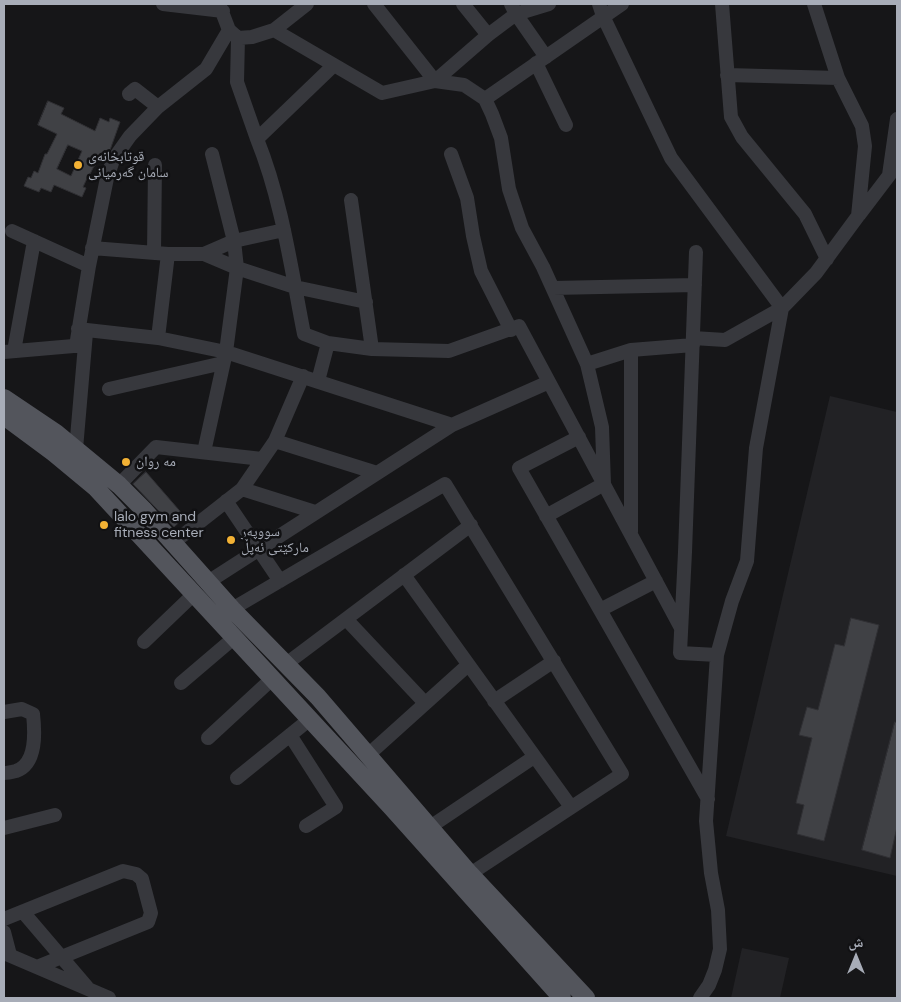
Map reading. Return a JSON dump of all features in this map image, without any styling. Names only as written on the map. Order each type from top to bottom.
[{"type":"main road","points":[[4,398],[56,433],[119,485],[232,609],[318,697],[368,755],[398,802],[562,998]]},
{"type":"main road","points":[[4,416],[54,453],[95,487],[310,719],[398,802],[430,827],[470,874],[586,998]]},
{"type":"street","points":[[163,4],[221,7],[234,34],[237,82],[268,170],[284,230],[304,334],[328,343],[372,349],[449,351],[519,326],[681,628]]},
{"type":"street","points":[[234,34],[252,37],[274,30],[307,4]]},
{"type":"street","points":[[374,4],[435,81]]},
{"type":"street","points":[[463,4],[488,35]]},
{"type":"street","points":[[435,81],[488,35],[513,9],[549,4]]},
{"type":"street","points":[[485,99],[541,60],[601,10],[622,4]]},
{"type":"street","points":[[722,4],[731,117],[742,137],[805,214],[827,259]]},
{"type":"street","points":[[814,4],[838,78],[862,126],[865,146],[858,216]]},
{"type":"street","points":[[513,9],[541,60],[566,125]]},
{"type":"street","points":[[601,10],[671,158],[782,308],[756,448],[747,562],[732,601],[717,655],[706,821],[711,873],[718,910],[720,949],[709,992],[700,998]]},
{"type":"street","points":[[274,30],[382,93],[435,81],[464,85],[485,99],[501,138],[509,188],[522,228],[553,288],[587,364],[602,427],[604,484]]},
{"type":"street","points":[[76,449],[82,329],[89,266],[107,178],[113,160],[126,142],[158,107],[206,69],[234,34]]},
{"type":"street","points":[[257,139],[334,65]]},
{"type":"street","points":[[728,75],[838,78]]},
{"type":"street","points":[[129,94],[135,88],[158,107]]},
{"type":"street","points":[[587,364],[631,350],[693,341],[725,340],[782,308],[816,273],[893,170],[897,119]]},
{"type":"street","points":[[204,452],[224,357],[237,268],[234,241],[212,154]]},
{"type":"street","points":[[450,154],[467,198],[481,271],[511,330]]},
{"type":"street","points":[[154,253],[155,166]]},
{"type":"street","points":[[351,200],[372,349]]},
{"type":"street","points":[[204,254],[234,241],[284,230]]},
{"type":"street","points":[[12,231],[89,266]]},
{"type":"street","points":[[34,241],[9,351],[81,345]]},
{"type":"street","points":[[92,248],[168,254],[204,254],[237,268],[295,288],[366,302]]},
{"type":"street","points":[[696,252],[680,653],[717,655]]},
{"type":"street","points":[[158,338],[168,254]]},
{"type":"street","points":[[553,288],[695,285]]},
{"type":"street","points":[[82,329],[158,338],[224,357],[303,376],[452,425]]},
{"type":"street","points":[[318,381],[328,343]]},
{"type":"street","points":[[631,350],[632,535]]},
{"type":"street","points":[[109,389],[224,357]]},
{"type":"street","points":[[173,543],[242,489],[274,441],[303,376]]},
{"type":"street","points":[[208,582],[452,425],[549,382]]},
{"type":"street","points":[[578,437],[519,468],[708,799]]},
{"type":"street","points":[[274,441],[377,473]]},
{"type":"street","points":[[119,485],[156,447],[262,459]]},
{"type":"street","points":[[232,609],[445,484],[622,774],[470,874]]},
{"type":"street","points":[[546,516],[604,484]]},
{"type":"street","points":[[242,489],[315,512]]},
{"type":"street","points":[[226,501],[280,581]]},
{"type":"street","points":[[286,664],[470,525]]},
{"type":"street","points":[[404,575],[571,807]]},
{"type":"street","points":[[600,610],[656,581]]},
{"type":"street","points":[[144,642],[193,594]]},
{"type":"street","points":[[346,619],[425,703]]},
{"type":"street","points":[[181,684],[235,637]]},
{"type":"street","points":[[494,700],[554,661]]},
{"type":"street","points":[[368,755],[468,665]]},
{"type":"street","points":[[208,738],[272,678]]},
{"type":"street","points":[[4,712],[22,709],[33,714],[36,736],[27,762],[17,771],[4,773]]},
{"type":"street","points":[[237,778],[310,719]]},
{"type":"street","points":[[290,735],[336,807],[306,826]]},
{"type":"street","points":[[430,827],[534,757]]},
{"type":"street","points":[[4,828],[56,815]]},
{"type":"street","points":[[4,919],[123,871],[136,874],[142,879],[151,913],[148,922],[37,967]]},
{"type":"street","points":[[23,912],[91,991]]},
{"type":"street","points":[[4,932],[7,954],[109,998]]},
{"type":"shaded area","points":[[830,396],[897,412],[897,876],[726,836]]},
{"type":"shaded area","points":[[742,948],[789,958],[780,998],[731,998]]},
{"type":"building","points":[[48,101],[64,108],[61,114],[95,131],[100,118],[109,122],[110,118],[120,122],[110,150],[105,158],[100,156],[89,174],[83,187],[86,188],[82,197],[54,185],[51,192],[41,188],[39,192],[24,186],[28,177],[31,178],[34,171],[38,173],[45,154],[47,154],[57,134],[38,125]],"holes":[[[68,145],[82,151],[71,176],[57,169]]]},
{"type":"building","points":[[146,472],[185,517],[174,527],[133,484]]},
{"type":"building","points":[[851,618],[879,625],[824,841],[797,834],[804,805],[796,803],[812,738],[799,735],[807,707],[818,710],[835,644],[844,646]]},
{"type":"building","points":[[895,722],[897,723],[897,827],[890,858],[862,850]]},
{"type":"place","name":"قوتابخانەی سامان گەرمیانی","points":[[78,165]]},
{"type":"place","name":"مه روان","points":[[126,462]]},
{"type":"place","name":"lalo gym and fitness center","points":[[104,525]]},
{"type":"place","name":"سووپەر مارکێتی ئەپڵ","points":[[231,540]]}]
